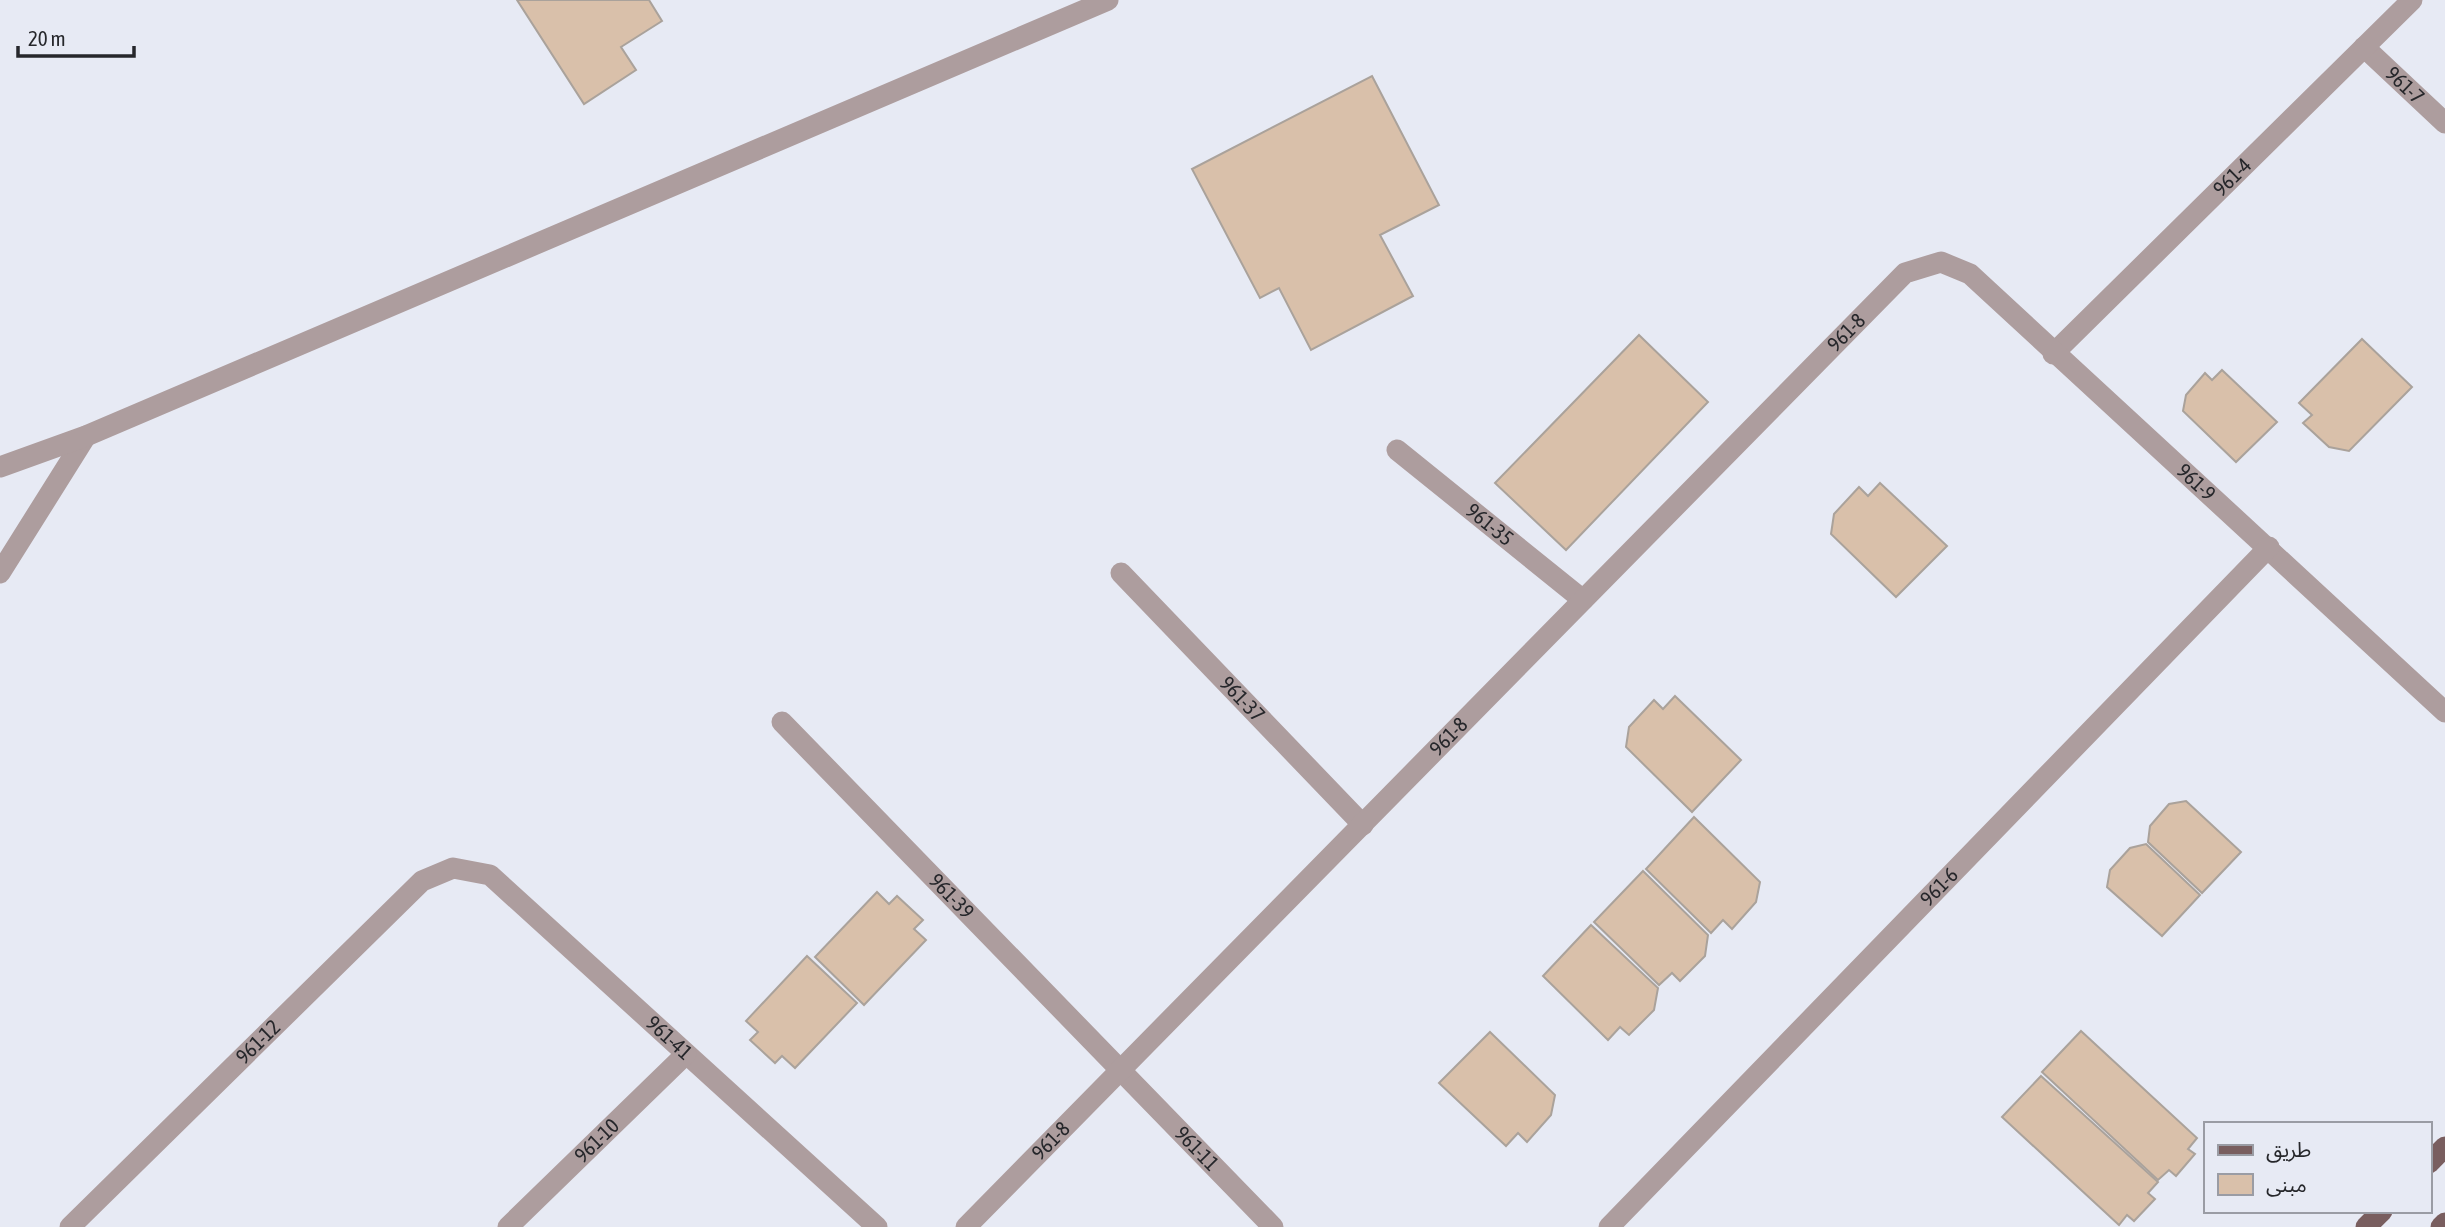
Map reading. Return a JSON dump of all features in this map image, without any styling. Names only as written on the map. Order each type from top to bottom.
[{"type":"main road","points":[[2431,1161],[2445,1147]]},
{"type":"main road","points":[[2366,1227],[2380,1213]]},
{"type":"street","points":[[0,467],[86,436],[1108,0]]},
{"type":"street","name":"961-4","points":[[2053,354],[2412,0]]},
{"type":"street","name":"961-7","points":[[2364,47],[2445,123]]},
{"type":"street","name":"961-9","points":[[1941,262],[1970,274],[2053,354],[2269,547],[2445,712]]},
{"type":"street","name":"961-8","points":[[966,1227],[1905,272],[1941,262]]},
{"type":"street","points":[[0,573],[86,436]]},
{"type":"street","name":"961-35","points":[[1397,450],[1583,600]]},
{"type":"street","name":"961-6","points":[[1609,1227],[2269,547]]},
{"type":"street","name":"961-37","points":[[1121,573],[1363,825]]},
{"type":"street","name":"961-39","points":[[782,722],[1120,1072]]},
{"type":"street","name":"961-41","points":[[453,868],[490,875],[877,1227]]},
{"type":"street","name":"961-12","points":[[70,1227],[422,881],[453,868]]},
{"type":"street","name":"961-10","points":[[508,1227],[687,1054]]},
{"type":"street","name":"961-11","points":[[1120,1072],[1273,1227]]},
{"type":"building","points":[[517,0],[649,0],[662,21],[621,47],[636,70],[584,104]]},
{"type":"building","points":[[1372,76],[1439,205],[1380,235],[1413,296],[1311,350],[1279,288],[1260,298],[1192,169]]},
{"type":"building","points":[[1639,335],[1708,402],[1566,550],[1495,483]]},
{"type":"building","points":[[2362,339],[2412,387],[2349,451],[2329,447],[2303,423],[2312,415],[2299,403]]},
{"type":"building","points":[[2222,370],[2277,422],[2236,462],[2183,411],[2186,395],[2205,373],[2212,380]]},
{"type":"building","points":[[1880,483],[1947,546],[1896,597],[1831,534],[1834,514],[1859,487],[1868,496]]},
{"type":"building","points":[[1675,696],[1741,760],[1692,812],[1626,747],[1629,727],[1654,700],[1663,709]]},
{"type":"building","points":[[2186,801],[2241,852],[2202,893],[2148,842],[2150,826],[2169,804]]},
{"type":"building","points":[[1694,817],[1760,882],[1756,902],[1732,929],[1723,920],[1711,933],[1646,869]]},
{"type":"building","points":[[2146,844],[2200,895],[2162,936],[2107,887],[2110,870],[2130,848]]},
{"type":"building","points":[[1643,871],[1708,935],[1705,956],[1680,981],[1672,973],[1659,985],[1594,922]]},
{"type":"building","points":[[877,892],[889,904],[897,896],[923,920],[914,929],[926,940],[864,1005],[815,957]]},
{"type":"building","points":[[1591,925],[1658,988],[1654,1010],[1629,1035],[1620,1027],[1608,1040],[1543,976]]},
{"type":"building","points":[[807,956],[857,1003],[795,1068],[782,1056],[775,1063],[750,1040],[758,1032],[746,1021]]},
{"type":"building","points":[[2081,1031],[2197,1138],[2188,1149],[2195,1154],[2176,1176],[2169,1170],[2158,1180],[2042,1072]]},
{"type":"building","points":[[1490,1032],[1555,1095],[1551,1115],[1527,1142],[1518,1133],[1506,1146],[1439,1083]]},
{"type":"building","points":[[2041,1076],[2158,1182],[2148,1193],[2155,1199],[2134,1221],[2127,1215],[2119,1225],[2002,1117]]}]
